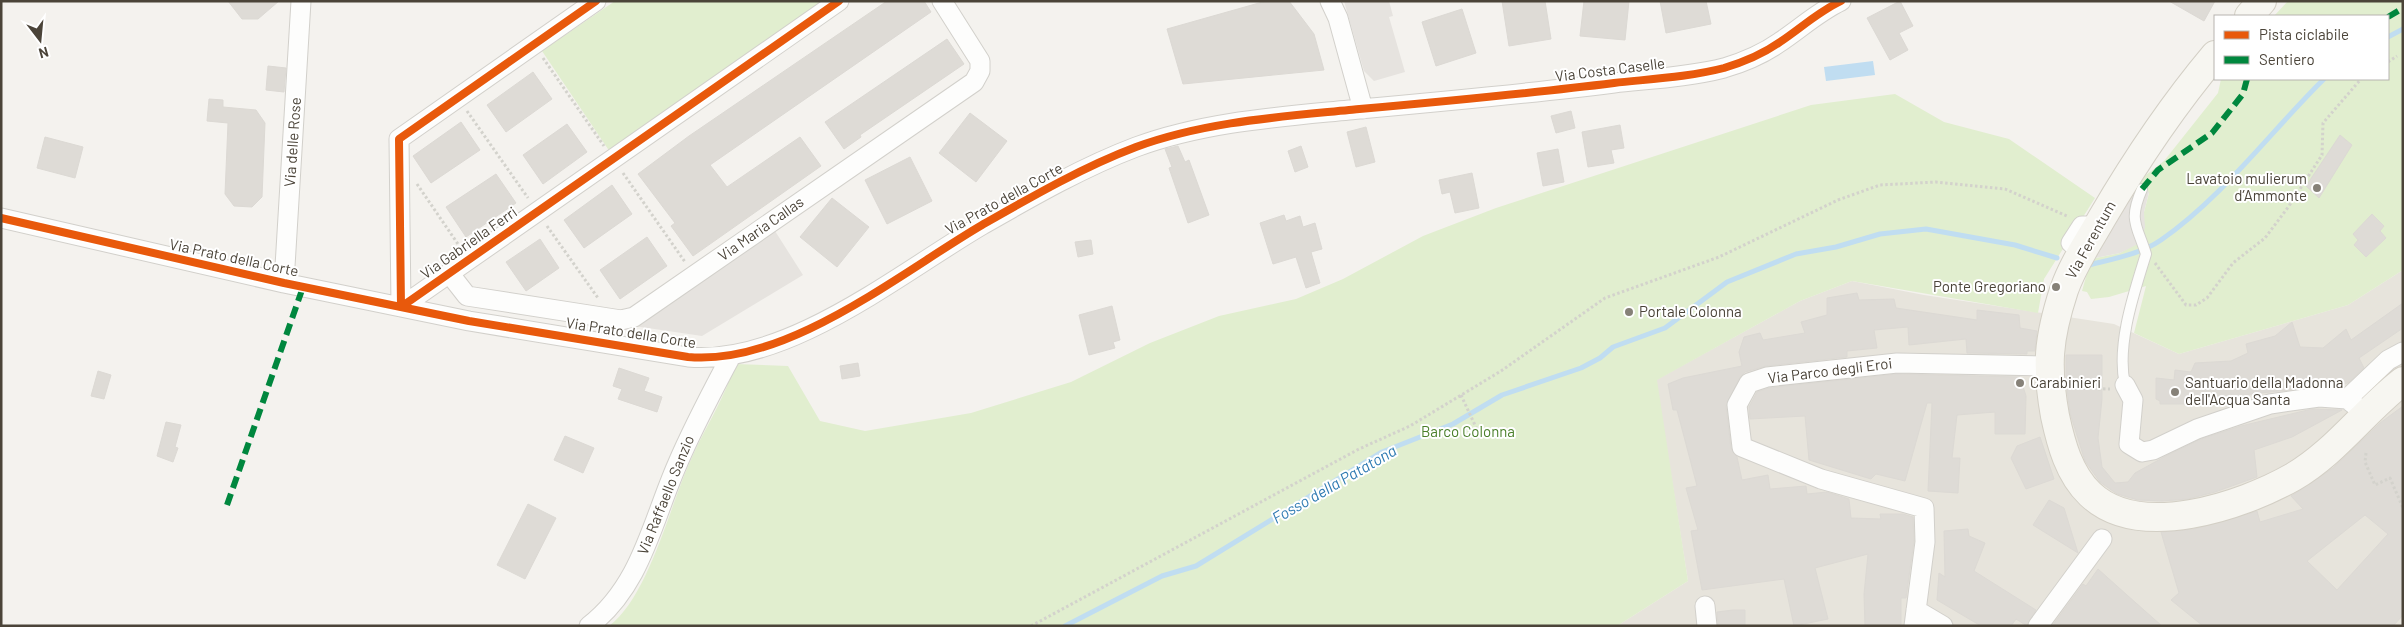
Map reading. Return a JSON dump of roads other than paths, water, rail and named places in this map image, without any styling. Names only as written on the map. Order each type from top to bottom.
[{"type":"main road","points":[[2250,15],[2262,1]]},
{"type":"main road","name":"Via Ferentum","points":[[2214,56],[2156,132],[2091,227],[2065,288],[2054,326],[2048,366],[2058,430],[2065,454],[2078,479],[2090,493],[2104,504],[2119,511],[2138,515],[2159,516],[2200,511],[2254,496],[2293,477],[2337,444],[2380,397]]},
{"type":"street","name":"Via delle Rose","points":[[284,283],[301,1]]},
{"type":"street","name":"Via Gabriella Ferri","points":[[401,307],[399,139],[596,1]]},
{"type":"street","name":"Via Gabriella Ferri","points":[[401,307],[839,1]]},
{"type":"street","name":"Via Maria Callas","points":[[450,273],[467,296],[621,320],[634,316],[974,82],[980,71],[980,61],[942,1]]},
{"type":"street","points":[[1330,1],[1338,18],[1363,109]]},
{"type":"street","name":"Via Costa Caselle","points":[[1363,109],[1559,90],[1719,69],[1763,53],[1819,12],[1841,1]]},
{"type":"street","name":"Via Prato della Corte","points":[[1,218],[284,283],[470,321],[688,358],[731,356],[777,343],[814,325],[983,225],[1084,170],[1132,149],[1172,136],[1215,127],[1363,109]]},
{"type":"street","points":[[2071,243],[2091,227]]},
{"type":"street","points":[[2117,387],[2132,400],[2129,444],[2142,452],[2153,450],[2212,423],[2270,404],[2319,397],[2380,397],[2388,360],[2403,352]]},
{"type":"street","name":"Via Raffaello Sanzio","points":[[588,626],[616,601],[631,577],[650,537],[682,452],[731,356]]},
{"type":"street","name":"Via Parco degli Eroi","points":[[1915,621],[1925,542],[1924,508],[1821,478],[1742,447],[1738,405],[1749,383],[1767,377],[1897,363],[2048,366]]},
{"type":"street","points":[[2038,626],[2102,539]]},
{"type":"street","points":[[1705,606],[1707,626]]},
{"type":"street","points":[[1915,621],[1943,626]]},
{"type":"lane","points":[[2117,387],[2122,352],[2145,254],[2142,242],[2135,230],[2134,217],[2142,189]]},
{"type":"water","points":[[1873,61],[1875,75],[1826,81],[1824,67]]},
{"type":"waterway","name":"Fosso della Patatona","points":[[2389,36],[2403,29]]},
{"type":"waterway","name":"Fosso della Patatona","points":[[2089,265],[2145,249],[2184,223],[2226,184],[2323,80]]},
{"type":"waterway","name":"Fosso della Patatona","points":[[1065,626],[1162,576],[1196,566],[1382,452],[1453,424],[1502,395],[1581,368],[1600,358],[1613,347],[1665,328],[1727,282],[1796,254],[1836,247],[1880,234],[1926,229],[2015,245],[2057,258]]},
{"type":"place","name":"Lavatoio mulierum d’Ammonte","points":[[2317,188]]},
{"type":"place","name":"Ponte Gregoriano","points":[[2056,287]]},
{"type":"place","name":"Portale Colonna","points":[[1629,312]]},
{"type":"place","name":"Carabinieri","points":[[2020,383]]},
{"type":"place","name":"Santuario della Madonna dell'Acqua Santa","points":[[2175,392]]},
{"type":"park label","name":"Barco Colonna","points":[[1468,432]]}]
